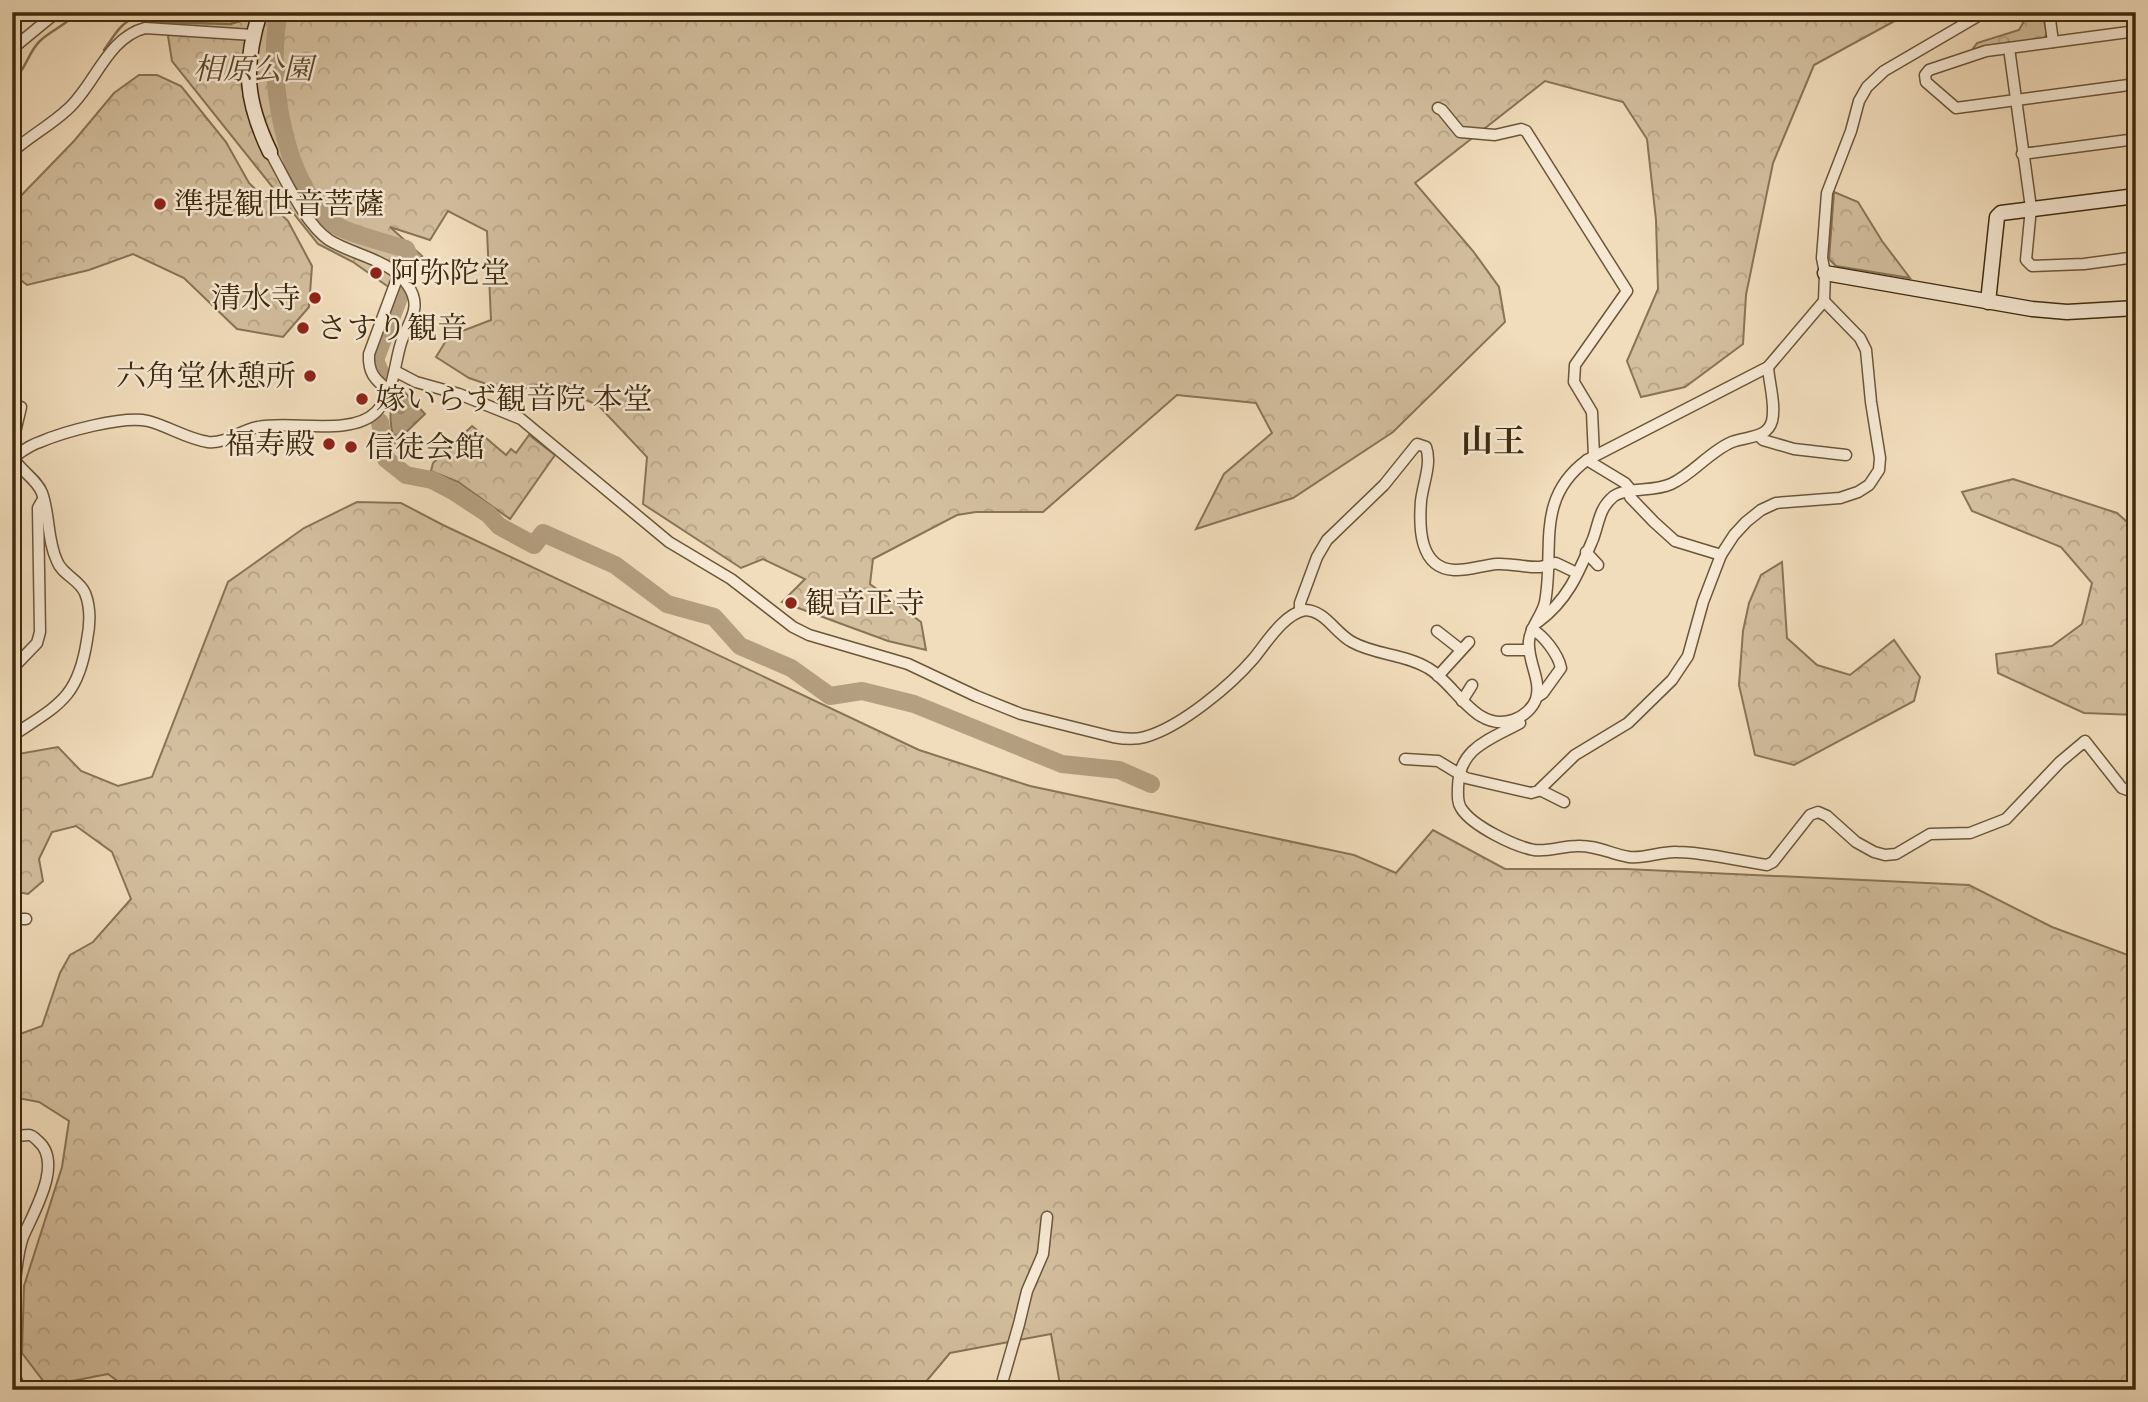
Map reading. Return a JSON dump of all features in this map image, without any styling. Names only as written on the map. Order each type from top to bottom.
[{"type":"street","points":[[12,49],[57,12]]},
{"type":"street","points":[[12,736],[63,701],[72,690],[82,667],[90,623],[85,593],[58,564],[52,550],[40,489],[12,457],[40,442],[130,419],[155,423],[210,442],[227,440],[259,426],[347,424],[379,409],[395,371],[400,345],[415,312],[412,295],[407,284],[382,265],[327,239],[298,201],[270,152],[251,101],[248,67],[260,12]]},
{"type":"street","points":[[1985,12],[1884,71],[1867,87],[1827,193],[1822,258],[1825,274],[1824,300],[1768,367],[1590,458],[1569,475],[1555,505],[1548,530],[1545,602],[1534,626],[1528,650],[1537,684],[1535,710],[1531,717],[1484,743],[1466,757],[1458,774],[1457,799],[1468,817],[1503,838],[1533,850],[1600,847],[1629,857],[1657,856],[1675,851],[1767,865],[1773,862],[1810,815],[1818,812],[1827,816],[1856,842],[1885,855],[1896,854],[1930,834],[1970,833],[2006,818],[2060,762],[2085,741],[2122,788],[2136,793]]},
{"type":"street","points":[[2049,12],[2053,42]]},
{"type":"street","points":[[12,152],[69,108],[103,62],[128,36],[138,30],[145,28],[253,35]]},
{"type":"street","points":[[2136,31],[1971,55],[1928,70],[1925,75],[1926,82],[1956,108],[2136,84]]},
{"type":"street","points":[[2009,48],[2031,208],[2026,260],[2032,266],[2084,264],[2136,257]]},
{"type":"street","points":[[1438,108],[1443,110],[1460,132],[1494,135],[1521,129],[1526,131],[1627,291],[1574,365],[1574,382],[1592,412],[1590,458]]},
{"type":"street","points":[[2022,154],[2136,139]]},
{"type":"street","points":[[1988,302],[1997,217],[2001,213],[2136,196]]},
{"type":"street","points":[[1825,274],[2032,309],[2067,312],[2136,308]]},
{"type":"street","points":[[388,390],[372,376],[368,367],[369,354],[398,276]]},
{"type":"street","points":[[1405,759],[1438,761],[1458,774],[1474,780],[1531,793],[1540,790],[1574,755],[1628,723],[1672,680],[1688,656],[1703,602],[1721,555],[1734,535],[1761,510],[1776,503],[1840,498],[1870,485],[1879,470],[1880,458],[1866,350],[1860,338],[1824,300]]},
{"type":"street","points":[[1534,626],[1558,607],[1566,596],[1594,536],[1601,511],[1614,496],[1625,491],[1670,484],[1730,443],[1759,436],[1768,429],[1772,421],[1768,367]]},
{"type":"street","points":[[395,371],[416,382],[459,394],[507,413],[529,425],[669,542],[731,579],[793,627],[809,635],[908,664],[1010,710],[1069,728],[1128,739],[1146,737],[1167,728],[1230,682],[1300,610],[1321,614],[1352,642],[1426,667],[1488,721],[1500,723],[1521,717],[1561,668],[1557,657],[1534,626]]},
{"type":"street","points":[[12,445],[21,407]]},
{"type":"street","points":[[1759,436],[1763,440],[1794,449],[1846,455]]},
{"type":"street","points":[[1300,610],[1300,603],[1317,557],[1327,540],[1384,485],[1417,444],[1426,447],[1429,458],[1421,500],[1421,530],[1425,552],[1430,559],[1445,569],[1454,570],[1497,564],[1535,567],[1556,563],[1577,573]]},
{"type":"street","points":[[1590,458],[1625,483],[1630,496],[1675,541],[1721,555]]},
{"type":"street","points":[[12,669],[37,643],[40,632],[38,508],[43,498]]},
{"type":"street","points":[[1586,552],[1598,565]]},
{"type":"street","points":[[1437,631],[1464,646],[1438,676]]},
{"type":"street","points":[[1507,650],[1528,650]]},
{"type":"street","points":[[1462,701],[1472,685]]},
{"type":"street","points":[[1540,790],[1564,802]]},
{"type":"street","points":[[12,919],[26,919]]},
{"type":"street","points":[[12,1137],[28,1135],[34,1138],[42,1145],[48,1164],[35,1214],[23,1238],[12,1297]]},
{"type":"street","points":[[1000,1390],[1027,1291],[1043,1254],[1046,1217]]},
{"type":"street","points":[[12,1368],[20,1390]]},
{"type":"green space","name":"相原公園","points":[[166,12],[1911,12],[1814,65],[1773,163],[1746,295],[1743,344],[1685,387],[1641,397],[1627,361],[1658,289],[1656,220],[1647,139],[1623,102],[1545,81],[1415,183],[1473,251],[1499,287],[1505,322],[1393,432],[1293,498],[1196,529],[1224,474],[1272,433],[1256,403],[1177,395],[1043,512],[976,512],[957,515],[873,559],[870,584],[921,622],[926,650],[888,641],[782,602],[805,579],[763,559],[741,568],[643,504],[647,457],[598,405],[545,383],[510,392],[469,378],[436,357],[449,336],[491,320],[487,231],[448,211],[430,240],[390,227],[422,256],[390,288],[353,262],[318,244],[172,61]]},
{"type":"green space","points":[[2030,12],[2043,16],[2047,34],[2043,39],[1972,50],[1977,43],[2019,30],[2024,14]]},
{"type":"green space","points":[[139,75],[157,75],[181,86],[226,142],[249,183],[288,221],[312,266],[309,307],[283,337],[237,329],[184,278],[133,254],[89,270],[27,285],[12,273],[12,205],[74,141],[114,93]]},
{"type":"green space","points":[[1834,192],[1858,202],[1882,241],[1910,278],[1836,266],[1829,259]]},
{"type":"green space","points":[[472,426],[506,455],[511,449],[516,453],[529,435],[555,455],[510,519],[458,482],[431,471],[433,463]]},
{"type":"green space","points":[[2013,479],[2117,513],[2136,530],[2136,715],[2084,713],[1998,673],[1996,654],[2052,646],[2082,624],[2092,583],[2061,547],[1972,511],[1962,492]]},
{"type":"green space","points":[[357,502],[401,503],[919,750],[1030,786],[1354,855],[1396,873],[1433,830],[1505,869],[1626,869],[1969,885],[2052,927],[2133,957],[2136,955],[2136,1390],[1061,1390],[1051,1334],[950,1353],[919,1390],[130,1390],[108,1374],[47,1386],[22,1353],[24,1286],[62,1167],[69,1121],[39,1102],[12,1097],[12,1037],[42,1026],[60,973],[70,955],[93,942],[131,899],[112,852],[76,826],[52,832],[39,859],[43,881],[28,894],[12,891],[12,755],[58,747],[81,771],[118,786],[152,777],[228,582],[304,528]]},
{"type":"green space","points":[[1782,562],[1787,638],[1817,665],[1850,675],[1894,640],[1920,677],[1914,701],[1794,765],[1755,755],[1739,685],[1743,631],[1749,603],[1761,575]]},
{"type":"water","points":[[399,386],[425,414],[395,443],[391,414],[393,399]]},
{"type":"waterway","points":[[12,82],[37,45],[77,12]]},
{"type":"waterway","points":[[104,50],[124,24],[137,18],[156,22],[230,24],[240,21],[247,12]]},
{"type":"waterway","points":[[279,12],[275,65],[277,95],[282,126],[302,183],[316,206],[340,228],[406,249],[411,260],[405,275]]},
{"type":"waterway","points":[[384,381],[375,360],[400,295]]},
{"type":"waterway","points":[[380,422],[386,459],[406,475],[432,480],[453,491],[488,514],[499,526],[534,545],[543,533],[615,565],[667,604],[714,617],[740,646],[791,668],[830,696],[862,691],[914,704],[1062,764],[1119,770],[1151,784]]},
{"type":"place","name":"準提観世音菩薩","points":[[160,204]]},
{"type":"place","name":"阿弥陀堂","points":[[376,273]]},
{"type":"place","name":"清水寺","points":[[315,298]]},
{"type":"place","name":"さすり観音","points":[[303,328]]},
{"type":"place","name":"六角堂休憩所","points":[[310,376]]},
{"type":"place","name":"嫁いらず観音院 本堂","points":[[362,399]]},
{"type":"place","name":"福寿殿","points":[[329,444]]},
{"type":"place","name":"信徒会館","points":[[351,447]]},
{"type":"place","name":"観音正寺","points":[[791,603]]},
{"type":"district","name":"山王","points":[[1493,441]]}]
